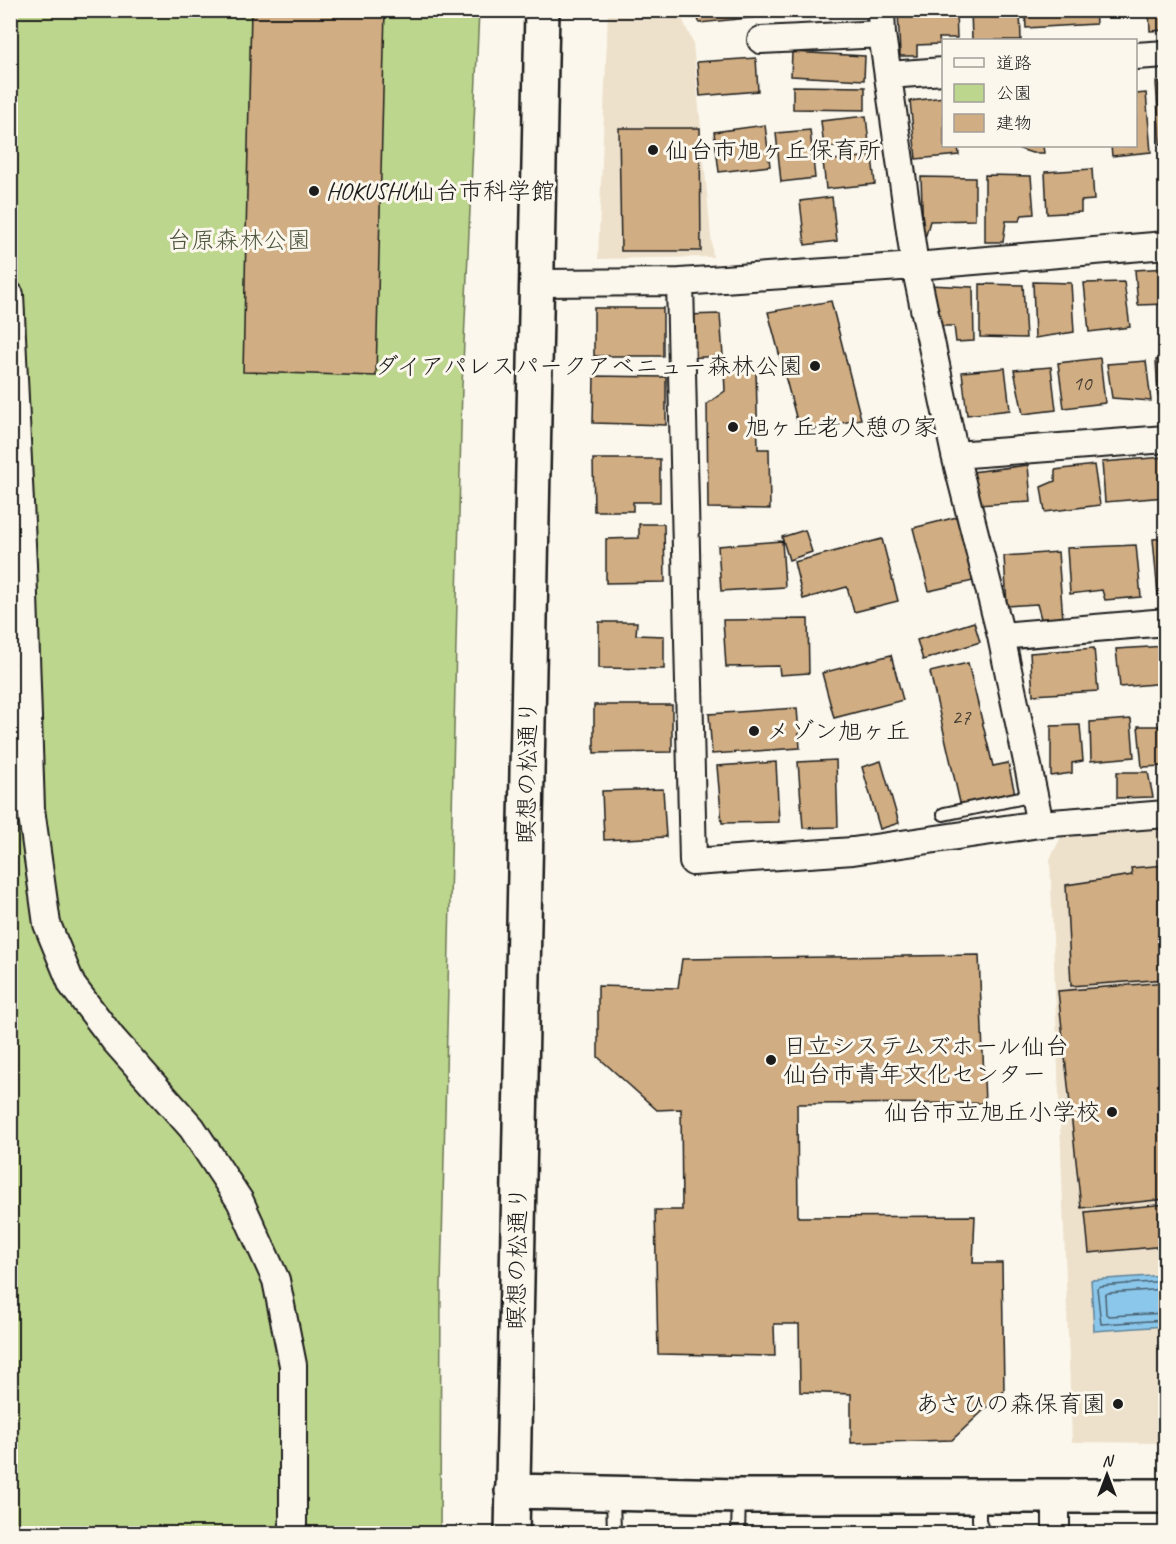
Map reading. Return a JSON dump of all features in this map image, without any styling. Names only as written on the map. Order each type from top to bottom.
[{"type":"street","name":"瞑想の松通り","points":[[512,1533],[542,10]]},
{"type":"street","points":[[761,40],[881,22],[915,266],[954,455],[1001,636],[1040,824]]},
{"type":"street","points":[[1137,56],[1166,54]]},
{"type":"street","points":[[888,75],[942,71]]},
{"type":"street","points":[[537,283],[680,282],[915,266],[1166,245]]},
{"type":"street","points":[[680,282],[693,862],[853,851],[1040,824],[1166,814]]},
{"type":"street","points":[[10,295],[17,562],[31,809],[47,924],[72,985],[113,1039],[192,1128],[240,1201],[276,1280],[299,1366],[293,1533]]},
{"type":"street","points":[[954,455],[1166,439]]},
{"type":"street","points":[[1001,636],[1166,622]]},
{"type":"street","points":[[512,1491],[739,1496],[1166,1496]]},
{"type":"street","points":[[1056,1497],[1056,1533]]},
{"type":"lane","points":[[944,814],[1034,795]]},
{"type":"lane","points":[[613,1494],[614,1533]]},
{"type":"lane","points":[[738,1533],[739,1496]]},
{"type":"lane","points":[[979,1497],[979,1520],[983,1533]]},
{"type":"shaded area","name":"仙台市旭ヶ丘保育所","points":[[608,11],[679,11],[693,43],[713,257],[598,259]]},
{"type":"shaded area","name":"仙台市立旭丘小学校","points":[[1165,826],[1165,1443],[1072,1442],[1050,859],[1062,835]]},
{"type":"green space","name":"台原森林公園","points":[[10,11],[479,11],[462,386],[441,1286],[440,1533],[11,1533]]},
{"type":"water","points":[[1165,1275],[1165,1326],[1094,1331],[1091,1280]]},
{"type":"building","name":"HOKUSHU仙台市科学館","points":[[251,10],[385,10],[376,376],[243,372]]},
{"type":"building","points":[[697,10],[758,10],[758,17],[699,23]]},
{"type":"building","points":[[898,10],[956,10],[957,38],[939,38],[940,44],[917,45],[917,56],[900,56]]},
{"type":"building","points":[[971,10],[1020,10],[1021,39],[972,39]]},
{"type":"building","points":[[1025,10],[1095,10],[1096,24],[1026,28]]},
{"type":"building","points":[[1149,10],[1166,10],[1166,30],[1150,31]]},
{"type":"building","points":[[792,52],[865,56],[864,80],[791,76]]},
{"type":"building","points":[[756,58],[758,91],[700,96],[697,62]]},
{"type":"building","points":[[1156,82],[1166,82],[1166,144],[1160,144]]},
{"type":"building","points":[[793,86],[865,87],[865,110],[793,109]]},
{"type":"building","points":[[1146,93],[1151,152],[1112,156],[1111,147],[1137,147],[1137,94]]},
{"type":"building","points":[[942,97],[942,147],[958,147],[959,155],[916,159],[910,101]]},
{"type":"building","points":[[866,116],[869,143],[824,148],[821,121]]},
{"type":"building","points":[[765,125],[770,166],[719,172],[714,132]]},
{"type":"building","points":[[619,128],[700,128],[701,251],[621,251]]},
{"type":"building","points":[[810,130],[815,178],[781,182],[776,133]]},
{"type":"building","points":[[1014,147],[1043,147],[1044,153],[1032,153]]},
{"type":"building","points":[[872,156],[875,184],[826,189],[823,161]]},
{"type":"building","points":[[1092,169],[1094,200],[1081,201],[1081,212],[1047,214],[1045,172]]},
{"type":"building","points":[[985,175],[1031,176],[1034,214],[1022,215],[1019,221],[1006,221],[1003,242],[985,242]]},
{"type":"building","points":[[921,177],[975,178],[975,220],[930,221],[926,235],[923,234]]},
{"type":"building","points":[[832,197],[837,241],[805,245],[800,201]]},
{"type":"building","points":[[1166,268],[1166,304],[1138,305],[1135,270]]},
{"type":"building","points":[[1033,282],[1071,283],[1074,332],[1035,338]]},
{"type":"building","points":[[1124,282],[1130,327],[1089,332],[1084,283]]},
{"type":"building","points":[[980,284],[1023,285],[1026,338],[980,337]]},
{"type":"building","points":[[928,285],[973,287],[974,341],[956,342],[954,326],[934,326]]},
{"type":"building","name":"ダイアパレスパークアベニュー森林公園","points":[[831,301],[861,419],[800,432],[768,312]]},
{"type":"building","points":[[594,308],[663,308],[663,356],[594,356]]},
{"type":"building","points":[[720,314],[723,356],[685,358],[685,315]]},
{"type":"building","points":[[1100,358],[1105,403],[1064,408],[1058,363]]},
{"type":"building","points":[[1166,359],[1166,394],[1158,395],[1156,360]]},
{"type":"building","points":[[1146,361],[1151,401],[1112,398],[1107,364]]},
{"type":"building","points":[[1051,367],[1056,410],[1023,414],[1014,370]]},
{"type":"building","points":[[1005,368],[1010,410],[967,415],[962,372]]},
{"type":"building","name":"旭ヶ丘老人憩の家","points":[[724,370],[756,370],[758,449],[769,449],[770,509],[708,508],[707,404],[725,391]]},
{"type":"building","points":[[594,376],[666,377],[666,425],[593,423]]},
{"type":"building","points":[[1164,457],[1166,497],[1105,502],[1102,462]]},
{"type":"building","points":[[593,459],[660,459],[660,502],[633,502],[633,511],[594,511]]},
{"type":"building","points":[[1028,465],[1031,502],[976,505],[972,472]]},
{"type":"building","points":[[1094,465],[1100,505],[1045,512],[1041,487],[1055,481],[1055,470]]},
{"type":"building","points":[[957,517],[973,581],[929,591],[913,528]]},
{"type":"building","points":[[639,524],[664,524],[665,582],[606,583],[606,539],[639,538]]},
{"type":"building","points":[[805,530],[812,552],[789,560],[782,537]]},
{"type":"building","points":[[1166,538],[1166,594],[1158,595],[1153,539]]},
{"type":"building","points":[[882,539],[898,601],[854,612],[847,587],[803,599],[794,562]]},
{"type":"building","points":[[782,541],[785,587],[721,591],[718,546]]},
{"type":"building","points":[[1136,545],[1141,597],[1105,600],[1102,590],[1070,594],[1067,548]]},
{"type":"building","points":[[1058,552],[1063,620],[1042,622],[1037,604],[1007,606],[1004,556]]},
{"type":"building","points":[[808,619],[809,673],[780,675],[779,666],[726,667],[723,620]]},
{"type":"building","points":[[599,622],[637,622],[636,635],[664,636],[664,669],[599,668]]},
{"type":"building","points":[[974,622],[980,642],[923,660],[917,640]]},
{"type":"building","points":[[1166,646],[1166,683],[1120,687],[1116,649]]},
{"type":"building","points":[[1094,648],[1098,691],[1033,695],[1030,653]]},
{"type":"building","points":[[891,655],[903,700],[834,718],[822,673]]},
{"type":"building","points":[[968,663],[993,766],[1008,763],[1015,794],[961,807],[930,672]]},
{"type":"building","points":[[594,705],[672,705],[672,752],[594,753]]},
{"type":"building","name":"メゾン旭ヶ丘","points":[[797,708],[800,748],[712,754],[709,714]]},
{"type":"building","points":[[1131,719],[1134,757],[1091,761],[1090,722]]},
{"type":"building","points":[[1080,725],[1083,761],[1072,763],[1072,773],[1051,776],[1051,726]]},
{"type":"building","points":[[1138,726],[1161,726],[1165,766],[1142,767]]},
{"type":"building","points":[[836,760],[838,827],[803,828],[798,762]]},
{"type":"building","points":[[881,761],[899,823],[880,829],[862,767]]},
{"type":"building","points":[[776,762],[779,822],[722,823],[717,766]]},
{"type":"building","points":[[1117,772],[1148,772],[1153,797],[1117,798]]},
{"type":"building","points":[[663,789],[666,837],[604,840],[602,791]]},
{"type":"building","points":[[1166,865],[1166,979],[1071,986],[1066,885],[1132,875],[1131,868]]},
{"type":"building","points":[[979,955],[985,1103],[797,1104],[798,1217],[975,1216],[973,1263],[1002,1263],[1004,1391],[952,1440],[851,1443],[851,1394],[800,1392],[799,1324],[774,1324],[775,1356],[658,1354],[655,1210],[682,1210],[681,1109],[657,1110],[598,1057],[598,986],[678,988],[682,959]]},
{"type":"building","points":[[1166,982],[1166,1199],[1081,1208],[1058,991]]},
{"type":"building","points":[[1166,1204],[1166,1246],[1089,1253],[1085,1212]]},
{"type":"place","name":"仙台市旭ヶ丘保育所","points":[[653,150]]},
{"type":"place","name":"HOKUSHU仙台市科学館","points":[[314,191]]},
{"type":"place","name":"ダイアパレスパークアベニュー森林公園","points":[[815,366]]},
{"type":"place","name":"旭ヶ丘老人憩の家","points":[[733,427]]},
{"type":"place","name":"メゾン旭ヶ丘","points":[[754,731]]},
{"type":"place","name":"日立システムズホール仙台 仙台市青年文化センター","points":[[771,1060]]},
{"type":"place","name":"仙台市立旭丘小学校","points":[[1112,1112]]},
{"type":"place","name":"あさひの森保育園","points":[[1118,1404]]}]
